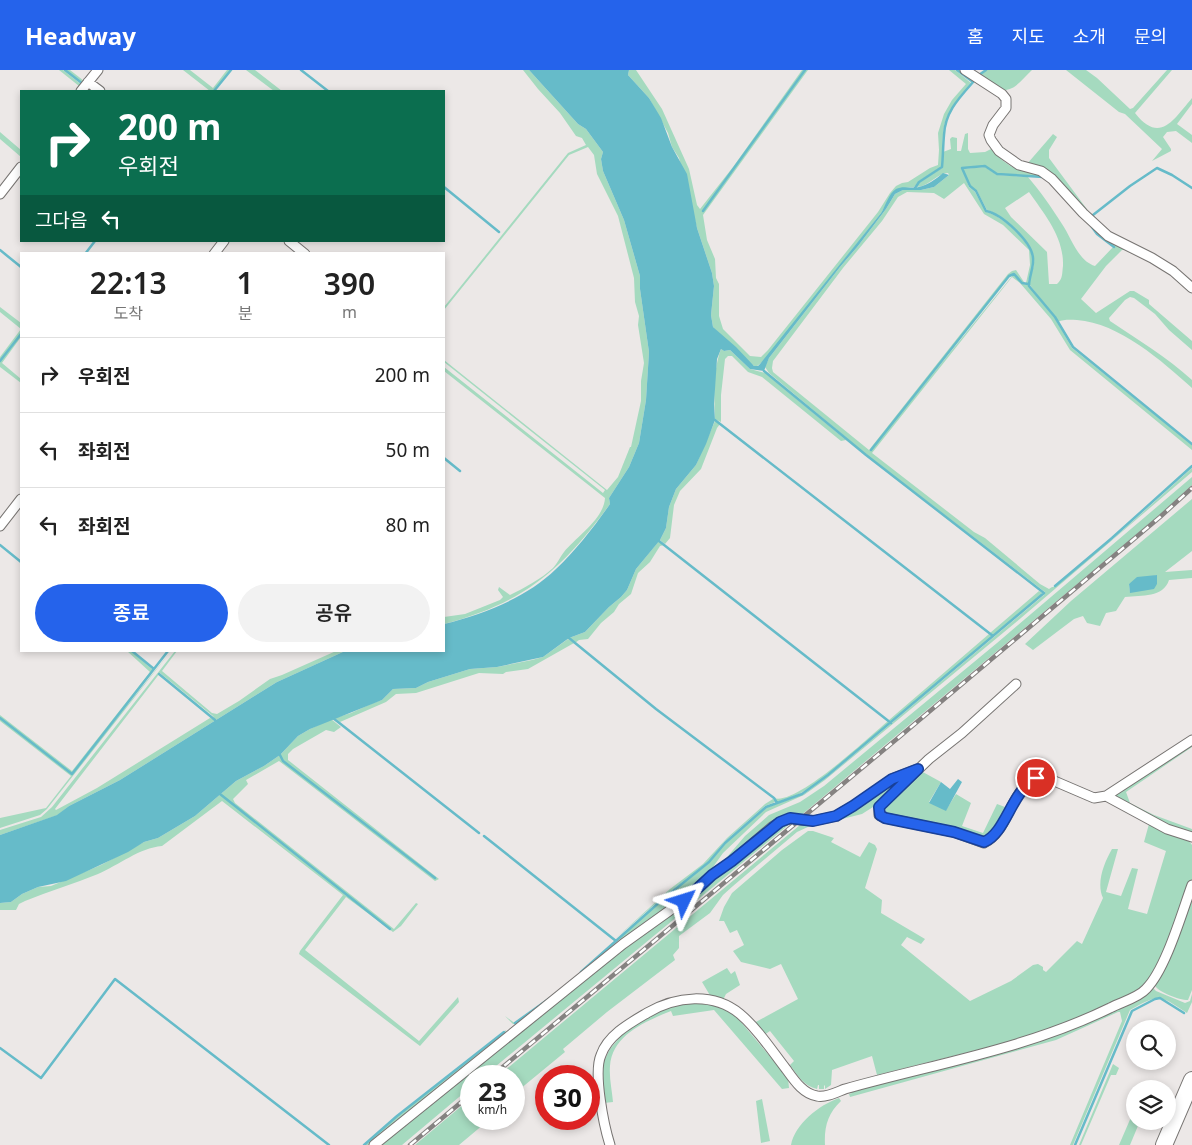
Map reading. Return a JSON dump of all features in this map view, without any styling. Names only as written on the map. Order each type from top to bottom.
[{"type":"highway","points":[[1164,1145],[1192,1080]]},
{"type":"street","points":[[82,90],[98,70]]},
{"type":"street","points":[[965,70],[1002,94],[1006,99],[1006,108],[992,125],[989,135],[990,140],[999,151],[1019,164],[1041,171],[1052,179],[1083,213],[1108,236],[1152,258],[1173,271],[1192,288]]},
{"type":"street","points":[[88,82],[99,90]]},
{"type":"street","points":[[0,194],[20,168]]},
{"type":"street","points":[[216,252],[223,242]]},
{"type":"street","points":[[290,242],[303,252]]},
{"type":"street","points":[[0,526],[20,500]]},
{"type":"street","points":[[1016,684],[962,733],[918,769],[879,807],[880,815],[885,818],[954,832],[984,842],[989,840],[995,833],[1020,791],[1027,783],[1036,778],[1045,777],[1094,798],[1106,796],[1192,740]]},
{"type":"street","points":[[374,1145],[616,949],[684,901],[712,875],[780,822],[790,818],[813,821],[836,816],[892,779],[918,769]]},
{"type":"street","points":[[1106,796],[1149,820],[1191,838]]},
{"type":"street","points":[[610,1145],[604,1124],[598,1072],[600,1057],[605,1046],[622,1030],[640,1017],[666,1003],[687,998],[706,999],[736,1011],[754,1029],[804,1091],[817,1096],[826,1096],[865,1083],[1036,1039],[1081,1022],[1141,994],[1150,985],[1158,971],[1192,886]]},
{"type":"green space","points":[[59,70],[63,70],[82,85],[83,83],[66,70],[70,70],[84,81],[92,70],[96,70],[81,90],[76,90],[79,86]]},
{"type":"green space","points":[[183,70],[190,70],[213,88],[227,70],[230,70],[214,90],[209,90]]},
{"type":"green space","points":[[246,70],[255,70],[281,90],[273,90]]},
{"type":"green space","points":[[523,70],[529,70],[578,124],[586,129],[603,152],[601,159],[603,171],[624,220],[640,276],[640,289],[649,352],[646,400],[639,443],[629,467],[609,498],[610,504],[575,548],[557,565],[539,581],[497,606],[445,624],[445,617],[465,614],[500,600],[503,597],[498,590],[499,587],[510,595],[548,572],[569,546],[595,520],[600,513],[605,498],[445,372],[445,368],[603,493],[605,490],[445,363],[445,361],[607,490],[618,477],[631,447],[641,401],[641,381],[644,363],[638,325],[639,316],[635,302],[634,278],[618,216],[597,174],[594,155],[588,147],[569,155],[445,309],[445,306],[568,153],[586,145],[582,138],[576,136],[560,113]]},
{"type":"green space","points":[[629,70],[636,70],[662,109],[689,169],[697,205],[700,209],[733,167],[802,70],[804,70],[703,212],[806,70],[808,70],[703,215],[707,240],[715,259],[716,278],[719,284],[719,316],[723,329],[750,356],[761,357],[878,212],[896,186],[908,182],[938,165],[938,133],[944,114],[952,100],[966,84],[949,70],[955,70],[971,83],[952,107],[946,120],[941,167],[919,181],[914,187],[901,189],[893,194],[881,213],[766,359],[756,367],[713,327],[711,315],[714,286],[712,273],[697,228],[679,158],[649,98],[628,75]]},
{"type":"green space","points":[[987,70],[1032,70],[1016,86],[1004,90],[978,77]]},
{"type":"green space","points":[[1066,70],[1086,70],[1130,109],[1167,70],[1172,70],[1135,113],[1152,127],[1159,128],[1173,120],[1192,98],[1192,104],[1177,124],[1192,135],[1192,143],[1176,131],[1167,132],[1163,137],[1171,151],[1152,161],[1162,149],[1125,114],[1119,112]]},
{"type":"green space","points":[[0,132],[20,149],[20,156],[0,139]]},
{"type":"green space","points":[[968,133],[968,149],[970,153],[985,152],[991,149],[1014,168],[1046,177],[1105,236],[1147,257],[1137,256],[1127,250],[1122,250],[1106,266],[1081,299],[1096,313],[1130,291],[1134,291],[1149,300],[1149,304],[1192,341],[1192,350],[1169,330],[1155,314],[1134,298],[1130,297],[1125,300],[1109,318],[1110,321],[1173,364],[1192,380],[1192,388],[1154,355],[1108,328],[1077,320],[1058,322],[1030,285],[1034,259],[1028,245],[1023,237],[1001,217],[987,210],[977,191],[970,186],[963,169],[985,167],[997,175],[1028,177],[1054,212],[1079,254],[1089,263],[1095,266],[1114,246],[1097,234],[1086,220],[1043,177],[997,174],[985,166],[962,168],[969,187],[975,192],[986,212],[993,214],[1008,224],[1027,246],[1031,253],[1033,260],[1028,283],[1026,283],[1030,265],[1029,250],[1003,225],[984,214],[964,183],[944,199],[934,193],[907,192],[898,197],[882,221],[843,268],[773,361],[773,372],[869,450],[1008,274],[1016,270],[1024,282],[1015,275],[1023,284],[1028,285],[1054,317],[1072,348],[1185,439],[1192,445],[1192,450],[1070,350],[1051,319],[1020,283],[1012,277],[872,453],[974,532],[985,538],[1040,584],[1049,589],[1055,587],[1113,539],[1192,468],[1192,472],[1015,623],[825,780],[804,795],[766,812],[723,853],[703,881],[668,910],[615,947],[518,1025],[513,1024],[505,1016],[516,1024],[614,946],[625,933],[709,863],[725,844],[766,808],[804,794],[831,774],[1044,595],[1045,592],[867,455],[769,373],[765,367],[769,358],[858,246],[895,194],[903,190],[921,190],[934,187],[949,175],[948,173],[940,175],[925,185],[916,187],[917,184],[942,168],[943,152],[951,149],[950,139],[952,137],[957,138],[957,151],[961,151],[965,134]],"holes":[[[1029,192],[1057,236],[1062,255],[1061,278],[1057,284],[1049,284],[1047,252],[1011,217],[1005,208]],[[1014,274],[1015,275],[1013,275],[871,450],[1009,275]]]},
{"type":"green space","points":[[1053,134],[1057,137],[1049,150],[1049,158],[1092,216],[1027,164]]},
{"type":"green space","points":[[0,307],[20,322],[20,328],[0,312]]},
{"type":"green space","points":[[20,330],[20,335],[0,361],[0,357]]},
{"type":"green space","points":[[20,336],[2,363],[20,378],[20,382],[0,367],[0,362]]},
{"type":"green space","points":[[721,349],[724,351],[730,350],[750,369],[765,373],[846,440],[841,441],[762,377],[748,372],[732,356],[728,356],[725,359],[721,395],[721,422],[715,419],[715,374]]},
{"type":"green space","points":[[715,421],[720,424],[701,469],[680,491],[674,505],[670,538],[665,544],[660,540],[666,528],[669,507],[676,489],[696,465]]},
{"type":"green space","points":[[1192,477],[1192,485],[1162,513],[799,817],[792,816],[721,864],[745,836],[769,815],[800,802],[824,786],[997,643]]},
{"type":"green space","points":[[1192,499],[1192,551],[1165,572],[1192,570],[1192,578],[1169,580],[1166,586],[1157,593],[1125,597],[1116,611],[1106,613],[1100,626],[1087,623],[1083,616],[1074,619],[1033,650],[1025,644],[1071,601]],"holes":[[[1157,575],[1157,584],[1130,592],[1129,584]]]},
{"type":"green space","points":[[659,541],[664,545],[660,546],[650,562],[638,573],[631,594],[619,604],[614,612],[601,623],[588,639],[579,640],[575,643],[569,638],[585,632],[621,597],[627,590],[636,569]]},
{"type":"green space","points":[[1039,591],[1042,593],[1041,595],[993,635],[990,633]]},
{"type":"green space","points":[[989,634],[993,636],[891,722],[889,720]]},
{"type":"green space","points":[[568,639],[574,643],[528,669],[503,674],[479,673],[416,693],[396,694],[386,702],[340,722],[335,718],[382,700],[393,689],[416,688],[428,682],[470,669],[497,667],[543,657]]},
{"type":"green space","points":[[128,652],[132,652],[153,670],[79,765],[170,652],[47,809],[40,815],[0,828],[0,818],[46,808],[71,776],[0,721],[0,715],[72,771],[150,672]]},
{"type":"green space","points":[[174,652],[176,652],[162,671],[212,713],[217,714],[270,679],[334,652],[343,652],[277,682],[120,780],[69,806],[58,815],[0,835],[0,830],[41,817],[52,807]],"holes":[[[160,673],[213,716],[215,720],[210,718],[97,788],[55,809]]]},
{"type":"green space","points":[[331,719],[341,727],[334,732],[326,730],[293,749],[288,754],[288,760],[439,879],[435,881],[279,761],[246,780],[248,784],[233,799],[235,803],[394,929],[416,903],[418,904],[401,926],[393,932],[346,897],[305,950],[419,1041],[458,997],[459,1002],[420,1046],[299,954],[343,895],[222,801],[162,846],[145,850],[98,874],[25,901],[19,904],[16,910],[0,910],[0,903],[11,902],[22,894],[38,887],[51,886],[101,865],[144,842],[158,838],[195,816],[236,781],[280,755],[298,736]]},
{"type":"green space","points":[[888,721],[890,723],[813,786],[797,795],[777,802],[774,798],[784,798],[815,781],[849,755]]},
{"type":"green space","points":[[1192,742],[1192,747],[1126,792],[1130,803],[1154,815],[1192,829],[1192,835],[1162,824],[1114,798],[1113,794]]},
{"type":"green space","points":[[921,771],[941,782],[929,802],[946,810],[956,794],[971,803],[962,826],[983,833],[997,804],[1005,807],[999,821],[990,834],[981,839],[888,816],[884,807]]},
{"type":"green space","points":[[908,775],[873,807],[862,814],[826,823],[828,820]]},
{"type":"green space","points":[[773,799],[775,802],[765,806],[724,842],[710,860],[615,939],[670,889],[703,864],[727,838]]},
{"type":"green space","points":[[792,822],[497,1065],[478,1065],[777,826]]},
{"type":"green space","points":[[808,824],[810,826],[797,832],[723,895],[710,913],[679,936],[679,948],[673,955],[675,960],[607,1012],[563,1049],[565,1052],[549,1065],[535,1065],[535,1077],[525,1085],[525,1065],[511,1065],[800,825]]},
{"type":"green space","points":[[1149,824],[1189,841],[1192,845],[1192,880],[1153,974],[1137,992],[1037,1035],[877,1075],[872,1056],[832,1070],[831,1085],[825,1089],[824,1085],[824,1089],[819,1089],[819,1085],[817,1089],[812,1088],[801,1080],[790,1065],[794,1061],[770,1031],[764,1035],[754,1023],[798,999],[781,964],[770,969],[741,962],[733,951],[744,945],[737,930],[730,933],[724,921],[719,921],[732,893],[782,850],[808,831],[834,838],[831,842],[860,857],[869,842],[875,845],[877,849],[865,888],[882,900],[881,913],[925,939],[921,944],[907,937],[901,945],[970,1001],[1011,981],[1033,965],[1038,964],[1046,972],[1077,941],[1082,944],[1103,898],[1100,886],[1101,880],[1106,860],[1112,849],[1118,849],[1106,892],[1121,896],[1132,868],[1138,869],[1128,909],[1147,914],[1166,851],[1144,842]]},
{"type":"green space","points":[[1192,893],[1192,990],[1188,1000],[1169,995],[1159,990],[1154,984]]},
{"type":"green space","points":[[727,968],[731,974],[735,971],[740,985],[726,994],[724,998],[711,997],[702,982]]},
{"type":"green space","points":[[1152,987],[1156,991],[1185,1003],[1190,1001],[1192,994],[1192,1002],[1187,1013],[1170,1002],[1159,998],[1147,1001],[1130,1010],[1073,1145],[1070,1145],[1122,1021],[1120,1012],[1056,1040],[850,1097],[849,1094],[852,1091],[1018,1047]]},
{"type":"green space","points":[[698,1003],[721,1007],[736,1016],[788,1078],[789,1088],[782,1089],[714,1010],[673,1016],[671,1011],[641,1025],[617,1046],[612,1055],[610,1066],[613,1102],[604,1103],[603,1063],[610,1049],[621,1036],[641,1021],[672,1005]]},
{"type":"green space","points":[[506,1030],[505,1034],[467,1065],[462,1065]]},
{"type":"green space","points":[[1113,1064],[1119,1068],[1116,1075],[1111,1075],[1081,1145],[1079,1145]]},
{"type":"green space","points":[[460,1067],[460,1071],[370,1145],[365,1145]]},
{"type":"green space","points":[[460,1079],[460,1096],[402,1145],[378,1145]]},
{"type":"green space","points":[[839,1098],[841,1101],[833,1110],[828,1121],[825,1132],[825,1145],[791,1145],[797,1130],[809,1116],[824,1105]]},
{"type":"green space","points":[[762,1099],[770,1141],[761,1143],[756,1101]]},
{"type":"green space","points":[[460,1107],[460,1130],[477,1130],[459,1145],[415,1145]]},
{"type":"green space","points":[[1126,1129],[1136,1130],[1130,1145],[1119,1145]]},
{"type":"water","points":[[529,70],[629,70],[628,75],[649,98],[661,118],[672,147],[687,174],[697,228],[712,273],[714,286],[711,315],[713,327],[754,366],[760,364],[881,213],[889,197],[896,189],[922,186],[932,182],[943,173],[949,175],[934,187],[921,190],[903,190],[895,194],[858,246],[769,358],[764,371],[750,369],[730,350],[724,351],[721,349],[717,359],[714,404],[715,420],[696,465],[676,489],[669,507],[666,528],[660,540],[636,569],[627,590],[585,632],[569,638],[543,657],[497,667],[470,669],[428,682],[416,688],[393,689],[382,700],[310,729],[298,736],[280,755],[236,781],[195,816],[158,838],[144,842],[128,852],[66,881],[38,887],[22,894],[11,902],[0,903],[0,835],[57,815],[69,806],[120,780],[277,682],[343,652],[445,652],[445,624],[489,610],[518,597],[556,569],[591,530],[610,504],[609,498],[629,467],[639,443],[646,400],[649,352],[640,289],[640,276],[624,220],[603,171],[601,159],[603,152],[586,129],[578,124]]},
{"type":"water","points":[[1157,575],[1157,584],[1154,589],[1130,593],[1129,584],[1137,577]]},
{"type":"water","points":[[958,779],[962,782],[946,811],[929,803],[941,782],[950,789]]},
{"type":"waterway","points":[[65,70],[83,84]]},
{"type":"waterway","points":[[215,90],[231,70]]},
{"type":"waterway","points":[[301,70],[327,90]]},
{"type":"waterway","points":[[703,211],[805,70]]},
{"type":"waterway","points":[[957,70],[973,82]]},
{"type":"waterway","points":[[979,75],[986,70]]},
{"type":"waterway","points":[[915,188],[919,182],[942,167],[947,119],[963,93],[974,81]]},
{"type":"waterway","points":[[1043,177],[997,174],[985,166],[962,168],[970,186],[976,191],[986,211],[993,213],[1008,223],[1027,244],[1033,258],[1029,286],[1055,317],[1073,347],[1192,444]]},
{"type":"waterway","points":[[1093,215],[1157,168],[1192,188]]},
{"type":"waterway","points":[[445,188],[499,232]]},
{"type":"waterway","points":[[1089,223],[1097,234],[1114,247]]},
{"type":"waterway","points":[[87,252],[94,242]]},
{"type":"waterway","points":[[0,250],[20,266]]},
{"type":"waterway","points":[[871,450],[1009,276],[1014,274],[1022,283],[1028,284]]},
{"type":"waterway","points":[[0,361],[20,335]]},
{"type":"waterway","points":[[581,972],[663,899],[709,862],[725,843],[766,807],[802,794],[828,775],[1044,593],[866,455],[764,371]]},
{"type":"waterway","points":[[715,420],[993,636]]},
{"type":"waterway","points":[[445,459],[460,471]]},
{"type":"waterway","points":[[1055,586],[1192,466]]},
{"type":"waterway","points":[[659,541],[891,723]]},
{"type":"waterway","points":[[0,545],[20,561]]},
{"type":"waterway","points":[[569,638],[656,709],[774,798],[777,803]]},
{"type":"waterway","points":[[133,652],[154,669]]},
{"type":"waterway","points":[[0,718],[72,774],[167,652]]},
{"type":"waterway","points":[[159,674],[215,720]]},
{"type":"waterway","points":[[333,718],[479,833]]},
{"type":"waterway","points":[[280,755],[283,761],[435,878]]},
{"type":"waterway","points":[[220,794],[390,929]]},
{"type":"waterway","points":[[484,836],[616,941]]},
{"type":"waterway","points":[[0,1048],[41,1078],[115,979],[329,1145]]},
{"type":"waterway","points":[[515,1023],[550,998]]},
{"type":"waterway","points":[[1075,1145],[1132,1011],[1160,998],[1184,1013]]},
{"type":"waterway","points":[[364,1145],[397,1116],[504,1032]]},
{"type":"railway","points":[[505,1065],[898,738],[1192,488]]},
{"type":"railway","points":[[410,1145],[460,1103]]},
{"type":"route","points":[[684,901],[712,875],[780,822],[790,818],[813,821],[836,816],[892,779],[906,772],[918,769],[879,807],[880,815],[885,818],[954,832],[984,842],[989,840],[995,833],[1020,791],[1027,783],[1036,778]]}]
